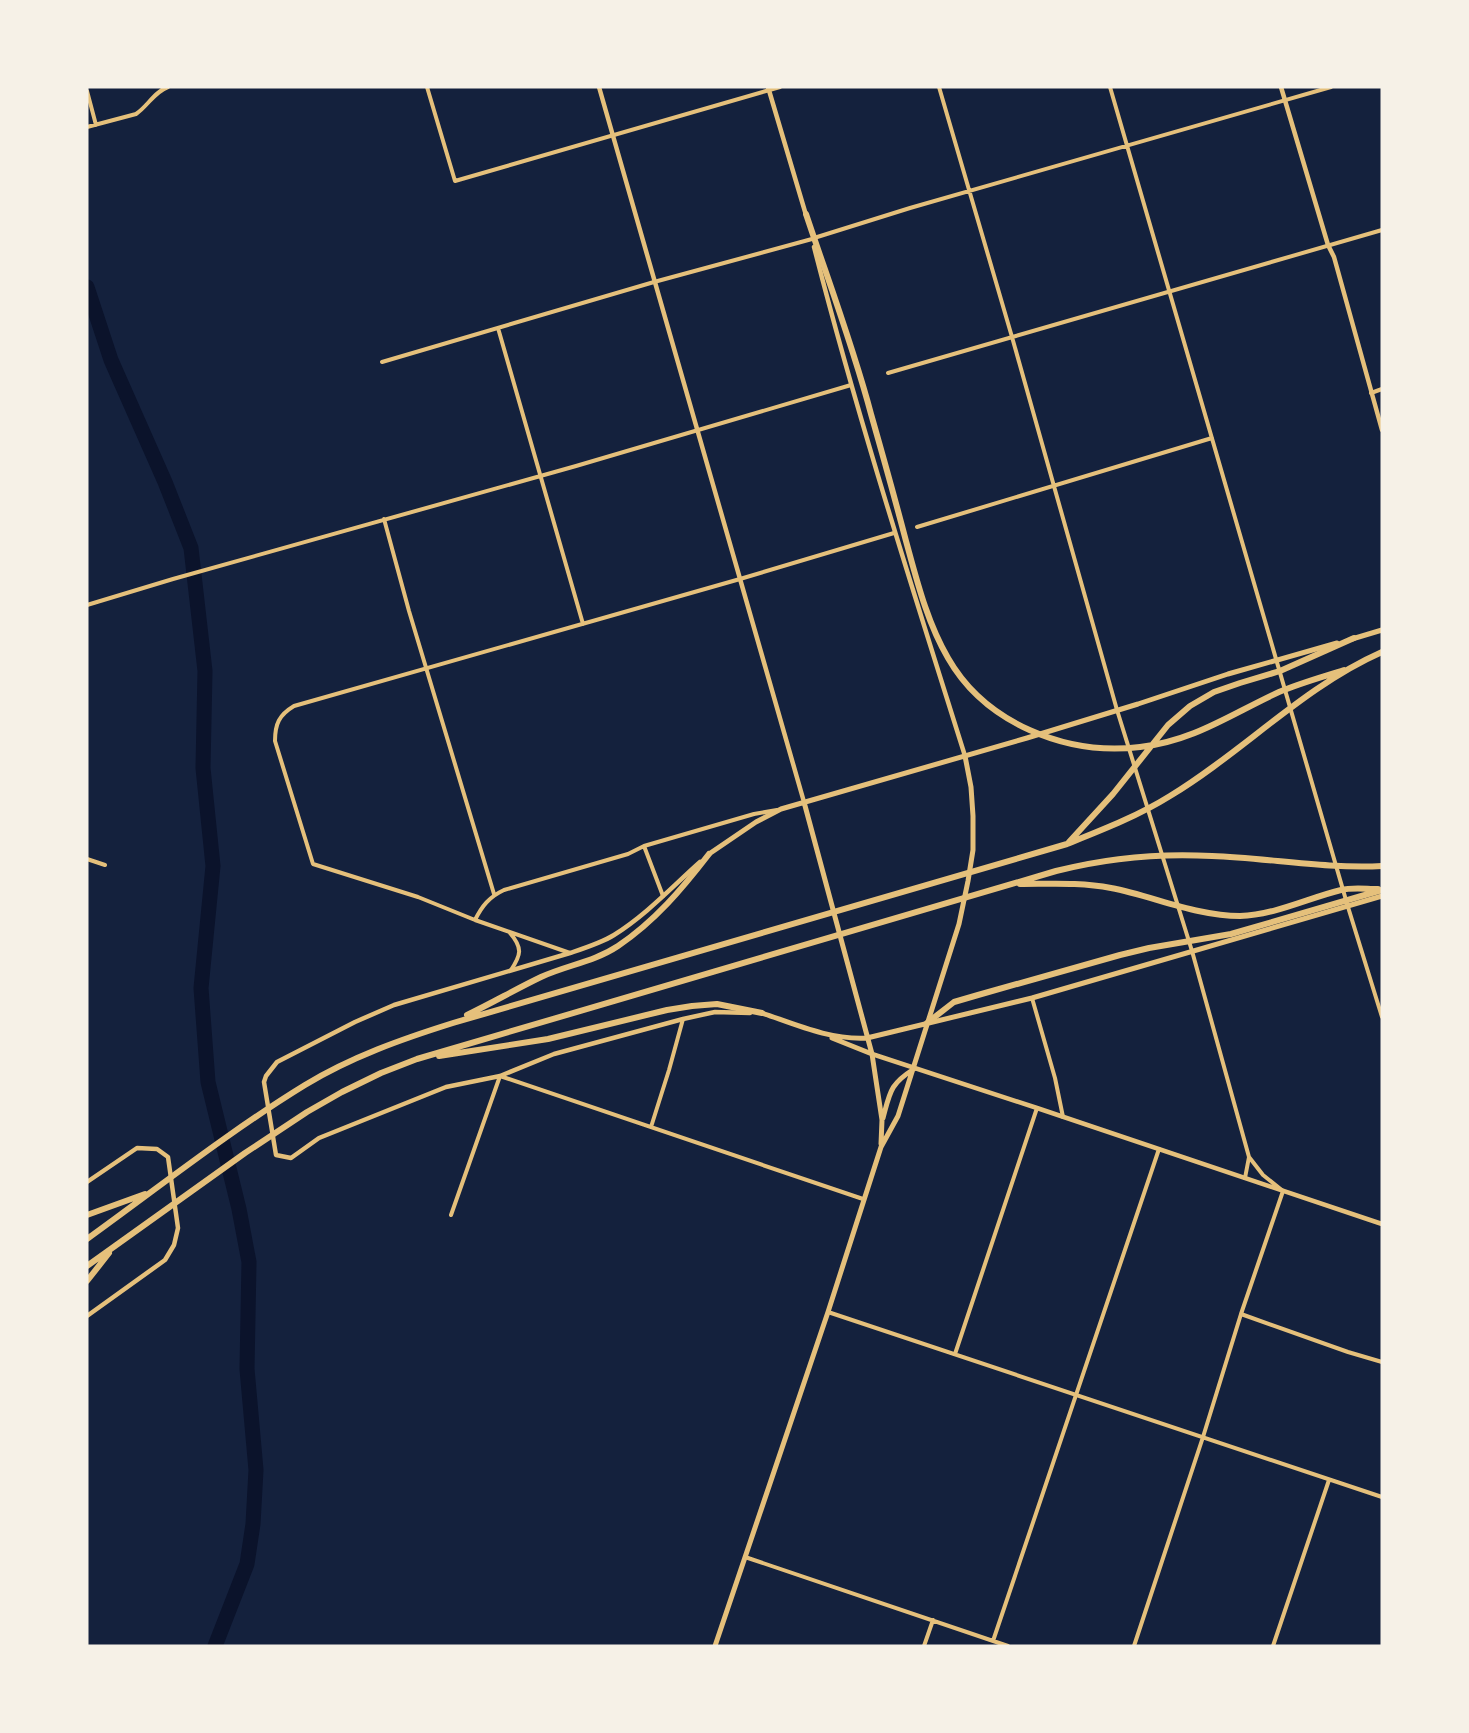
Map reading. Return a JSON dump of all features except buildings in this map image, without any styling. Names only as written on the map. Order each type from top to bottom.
[{"type":"highway","points":[[806,214],[861,376],[914,569],[934,631],[949,659],[966,683],[981,698],[1003,715],[1052,740],[1094,748],[1138,748],[1170,742],[1201,732],[1280,692],[1356,666]]},
{"type":"highway","points":[[1067,844],[1113,794],[1168,725],[1190,706],[1214,692],[1280,671],[1354,638]]},
{"type":"highway","points":[[87,1239],[249,1122],[306,1084],[374,1051],[416,1034],[1067,844],[1112,826],[1170,796],[1296,704],[1382,652]]},
{"type":"highway","points":[[453,1023],[543,976],[592,960],[618,946],[661,912],[681,891],[709,854]]},
{"type":"highway","points":[[87,1266],[245,1153],[307,1112],[381,1073],[417,1059],[1089,863],[1122,858],[1186,855],[1344,866],[1382,866]]},
{"type":"highway","points":[[1013,884],[1093,885],[1214,914],[1241,916],[1343,889],[1382,890]]},
{"type":"highway","points":[[927,1023],[954,1002],[1149,948],[1231,934],[1382,890]]},
{"type":"highway","points":[[417,1059],[548,1039],[692,1006],[717,1004],[762,1013]]},
{"type":"highway","points":[[87,1215],[154,1190]]},
{"type":"highway","points":[[87,1281],[114,1246]]},
{"type":"main road","points":[[599,87],[804,802],[872,1054],[882,1120],[881,1147]]},
{"type":"main road","points":[[1281,87],[1328,245],[1334,257],[1382,430]]},
{"type":"main road","points":[[769,89],[806,214]]},
{"type":"main road","points":[[715,1646],[828,1312],[863,1199],[881,1147],[898,1116],[914,1069],[959,924],[973,850],[971,787],[965,756],[894,533],[813,238]]},
{"type":"main road","points":[[1382,630],[1228,674],[965,756],[780,809],[756,822],[709,854],[634,921],[612,936],[570,953],[394,1005],[277,1062],[264,1082],[276,1155],[291,1158],[319,1138],[446,1087],[500,1076],[554,1054],[683,1019],[715,1012],[762,1013],[914,1069],[1382,1224]]},
{"type":"main road","points":[[822,1034],[849,1039],[867,1038],[1032,998],[1382,896]]},
{"type":"main road","points":[[882,1120],[890,1093],[898,1079],[914,1069]]},
{"type":"main road","points":[[87,1182],[137,1148],[157,1149],[168,1157],[178,1228],[174,1245],[165,1260],[87,1316]]},
{"type":"street","points":[[87,128],[136,114],[158,92],[168,87]]},
{"type":"street","points":[[427,87],[455,181],[780,87]]},
{"type":"street","points":[[939,87],[1117,710],[1192,951],[1249,1157],[1263,1175],[1283,1191],[1134,1646]]},
{"type":"street","points":[[1110,87],[1382,1017]]},
{"type":"street","points":[[382,362],[1331,87]]},
{"type":"street","points":[[87,91],[96,125]]},
{"type":"street","points":[[888,373],[1382,230]]},
{"type":"street","points":[[498,328],[583,624]]},
{"type":"street","points":[[87,605],[852,385]]},
{"type":"street","points":[[1371,393],[1382,389]]},
{"type":"street","points":[[918,527],[1212,438]]},
{"type":"street","points":[[384,519],[494,894]]},
{"type":"street","points":[[570,953],[475,921],[418,897],[313,864],[275,741],[275,729],[279,719],[294,706],[894,533]]},
{"type":"street","points":[[475,921],[486,902],[494,894],[504,890],[628,854],[644,846],[754,814],[780,809]]},
{"type":"street","points":[[644,846],[663,896]]},
{"type":"street","points":[[87,859],[105,865]]},
{"type":"street","points":[[510,932],[518,942],[520,954],[511,970]]},
{"type":"street","points":[[1032,998],[1055,1078],[1063,1117]]},
{"type":"street","points":[[651,1127],[683,1019]]},
{"type":"street","points":[[451,1215],[500,1076],[863,1199]]},
{"type":"street","points":[[955,1355],[1037,1108]]},
{"type":"street","points":[[993,1641],[1159,1149]]},
{"type":"street","points":[[1245,1178],[1249,1157]]},
{"type":"street","points":[[828,1312],[1382,1497]]},
{"type":"street","points":[[1241,1314],[1382,1362]]},
{"type":"street","points":[[1273,1646],[1329,1480]]},
{"type":"street","points":[[745,1557],[1008,1646]]},
{"type":"street","points":[[924,1646],[933,1620]]},
{"type":"waterway","points":[[87,287],[111,360],[165,482],[191,548],[205,671],[203,768],[213,866],[201,988],[208,1082],[239,1209],[249,1262],[247,1369],[256,1470],[253,1524],[247,1564],[215,1646]]}]
